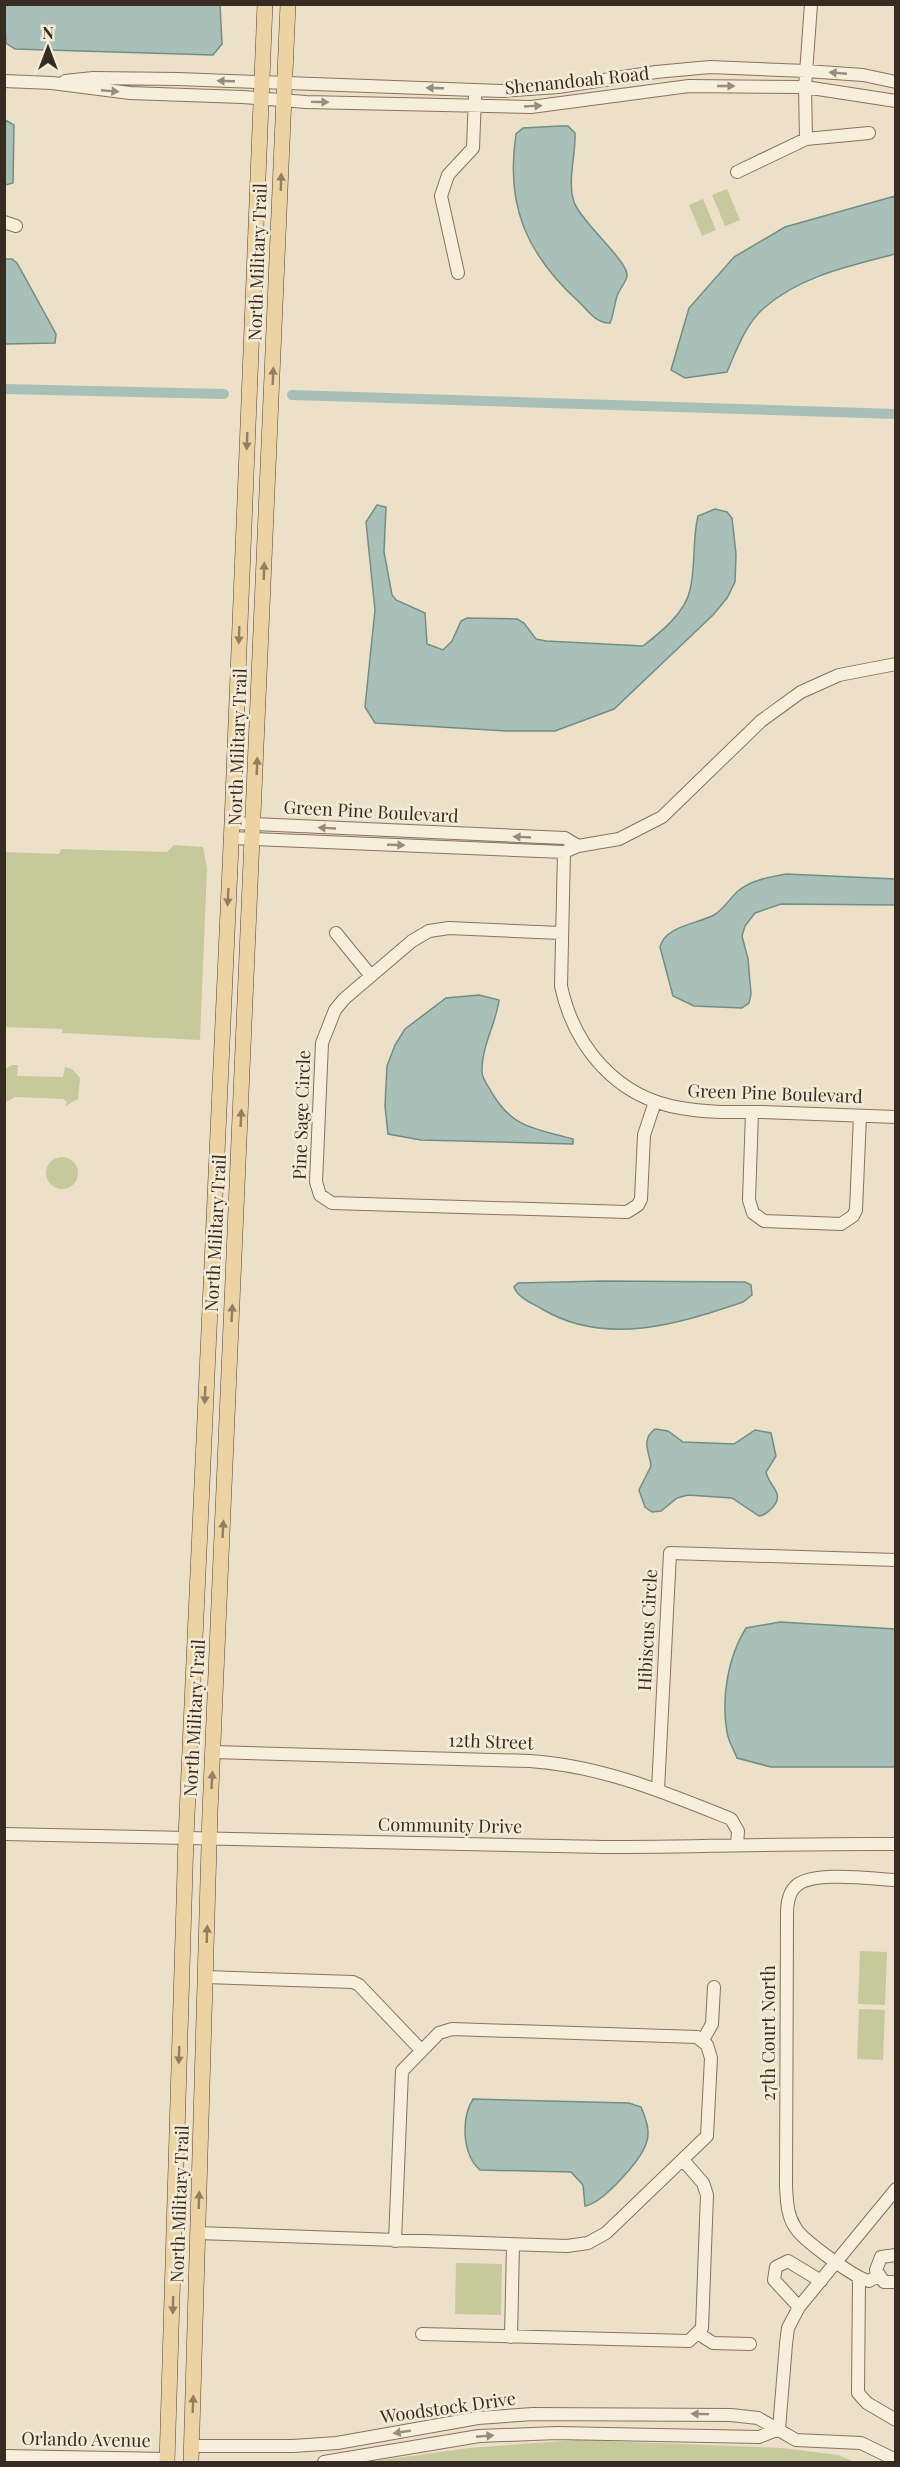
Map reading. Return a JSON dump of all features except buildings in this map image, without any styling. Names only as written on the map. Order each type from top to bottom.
[{"type":"main road","name":"North Military Trail","points":[[169,2461],[168,2426],[186,1838],[265,4]]},
{"type":"main road","name":"North Military Trail","points":[[191,2463],[209,1839],[288,4]]},
{"type":"main road","points":[[207,1337],[231,1337]]},
{"type":"main road","points":[[175,2204],[184,2223],[197,2232]]},
{"type":"main road","points":[[174,2234],[186,2243],[197,2259]]},
{"type":"main road","points":[[168,2426],[179,2455],[186,2463]]},
{"type":"street","points":[[806,140],[805,87],[811,4]]},
{"type":"street","name":"Shenandoah Road","points":[[52,83],[93,78],[501,92],[558,87],[656,72],[710,67],[863,75],[896,82]]},
{"type":"street","points":[[4,81],[52,83]]},
{"type":"street","name":"Shenandoah Road","points":[[52,83],[130,93],[531,107],[689,86],[805,87],[896,101]]},
{"type":"street","points":[[458,273],[441,196],[448,175],[473,148],[475,90]]},
{"type":"street","points":[[737,172],[806,140],[868,133]]},
{"type":"street","name":"Green Pine Boulevard","points":[[231,830],[564,852],[579,846],[619,839],[662,817],[761,721],[801,692],[839,675],[896,664]]},
{"type":"street","name":"Green Pine Boulevard","points":[[254,832],[565,838],[579,846]]},
{"type":"street","name":"Green Pine Boulevard","points":[[564,852],[561,986],[570,1019],[579,1037],[608,1073],[624,1086],[655,1102],[692,1110],[896,1117]]},
{"type":"street","name":"Pine Sage Circle","points":[[561,933],[436,929],[417,937],[339,1004],[322,1042],[316,1182],[320,1195],[332,1203],[627,1212],[633,1209],[641,1198],[644,1135],[655,1102]]},
{"type":"street","points":[[336,933],[371,976]]},
{"type":"street","points":[[752,1112],[749,1200],[753,1213],[764,1221],[835,1224],[848,1221],[856,1210],[860,1116]]},
{"type":"street","name":"Hibiscus Circle","points":[[658,1790],[670,1553],[896,1560]]},
{"type":"street","name":"12th Street","points":[[213,1752],[550,1762],[605,1772],[731,1819],[738,1831],[737,1845]]},
{"type":"street","name":"Community Drive","points":[[4,1834],[604,1847],[896,1844]]},
{"type":"street","name":"27th Court North","points":[[855,2276],[800,2234],[789,2216],[787,2206],[788,1904],[796,1886],[813,1878],[896,1880]]},
{"type":"street","points":[[206,1977],[353,1982],[359,1985],[421,2050]]},
{"type":"street","points":[[703,2040],[712,2024],[714,1987]]},
{"type":"street","points":[[197,2232],[395,2241],[513,2245],[574,2246],[594,2241],[703,2141],[709,2130],[711,2058],[708,2045],[697,2037],[452,2029],[439,2033],[405,2065],[400,2078],[395,2241]]},
{"type":"street","points":[[682,2160],[703,2183],[707,2195],[703,2310],[699,2334]]},
{"type":"street","points":[[896,2189],[799,2307],[788,2328],[779,2428],[790,2437],[803,2441],[861,2443],[896,2460]]},
{"type":"street","points":[[511,2337],[513,2245]]},
{"type":"street","points":[[896,2255],[881,2257],[877,2263],[878,2276],[884,2282],[896,2282]]},
{"type":"street","points":[[799,2307],[774,2280],[776,2267],[788,2261],[821,2281]]},
{"type":"street","points":[[878,2276],[870,2281],[855,2276],[858,2393],[867,2403],[896,2420]]},
{"type":"street","points":[[422,2334],[682,2342],[699,2334]]},
{"type":"street","points":[[699,2334],[713,2343],[750,2344]]},
{"type":"street","name":"Woodstock Drive","points":[[191,2446],[293,2446],[338,2443],[478,2418],[570,2412],[731,2415],[758,2418],[779,2428]]},
{"type":"street","name":"Woodstock Drive","points":[[324,2463],[479,2436],[557,2433],[759,2437],[779,2428]]},
{"type":"street","name":"Orlando Avenue","points":[[4,2456],[169,2461]]},
{"type":"green space","points":[[727,189],[740,220],[725,226],[712,195]]},
{"type":"green space","points":[[703,199],[716,230],[702,236],[689,205]]},
{"type":"green space","points":[[174,845],[203,847],[207,868],[200,1040],[62,1033],[62,1029],[5,1027],[5,852],[59,854],[61,849],[167,852]]},
{"type":"green space","points":[[18,1065],[17,1076],[63,1077],[65,1067],[72,1069],[80,1078],[78,1099],[65,1106],[67,1102],[64,1099],[15,1097],[7,1102],[5,1100],[5,1069]]},
{"type":"green space","points":[[62,1157],[73,1162],[78,1173],[73,1184],[62,1189],[51,1184],[46,1173],[51,1162]]},
{"type":"green space","points":[[860,1951],[887,1952],[885,2005],[858,2004]]},
{"type":"green space","points":[[859,2009],[885,2010],[883,2060],[857,2059]]},
{"type":"green space","points":[[456,2263],[502,2264],[501,2315],[455,2314]]},
{"type":"green space","points":[[577,2440],[782,2448],[838,2455],[855,2462],[368,2462],[469,2448]]},
{"type":"water","points":[[4,5],[220,5],[222,44],[213,55],[15,49],[6,43]]},
{"type":"water","points":[[5,120],[14,125],[13,183],[5,185]]},
{"type":"water","points":[[568,126],[575,133],[571,185],[574,202],[626,270],[627,276],[617,296],[610,323],[605,323],[593,316],[546,266],[524,228],[517,206],[513,160],[516,134],[523,128]]},
{"type":"water","points":[[895,196],[895,254],[809,280],[778,297],[752,321],[727,372],[685,378],[671,370],[689,308],[734,257],[785,227]]},
{"type":"water","points":[[5,259],[12,259],[17,263],[56,334],[55,343],[5,344]]},
{"type":"water","points":[[377,505],[386,507],[384,552],[392,595],[396,600],[425,613],[427,644],[443,650],[452,641],[461,621],[467,618],[517,619],[524,623],[536,639],[546,641],[643,646],[678,614],[683,606],[692,581],[698,516],[715,509],[727,512],[732,518],[736,554],[735,582],[727,598],[713,615],[614,709],[555,731],[507,731],[375,723],[365,707],[375,610],[366,522]]},
{"type":"water","points":[[786,874],[895,879],[895,905],[781,904],[755,913],[745,926],[742,936],[748,959],[751,994],[749,1003],[742,1008],[694,1006],[673,996],[660,947],[668,934],[714,915],[738,891],[749,884]]},
{"type":"water","points":[[479,995],[499,1000],[482,1063],[483,1077],[492,1093],[508,1114],[517,1121],[537,1130],[573,1139],[573,1144],[421,1140],[388,1134],[385,1106],[387,1066],[395,1045],[405,1029],[446,998]]},
{"type":"water","points":[[745,1282],[751,1285],[752,1295],[743,1302],[693,1318],[642,1328],[617,1329],[591,1327],[566,1321],[526,1300],[514,1287],[518,1283]]},
{"type":"water","points":[[655,1429],[668,1431],[683,1442],[734,1444],[755,1430],[771,1433],[776,1456],[766,1472],[777,1494],[776,1503],[768,1512],[759,1516],[732,1498],[688,1495],[677,1498],[661,1511],[652,1512],[645,1507],[639,1490],[651,1466],[647,1442],[650,1433]]},
{"type":"water","points":[[780,1622],[895,1629],[895,1767],[771,1767],[737,1758],[729,1739],[725,1719],[730,1664],[746,1628]]},
{"type":"water","points":[[473,2099],[629,2103],[641,2107],[648,2135],[642,2151],[620,2180],[611,2190],[585,2206],[583,2185],[571,2172],[480,2170],[470,2155],[465,2136],[466,2116]]},
{"type":"waterway","points":[[4,389],[224,394]]},
{"type":"waterway","points":[[292,395],[896,414]]}]
